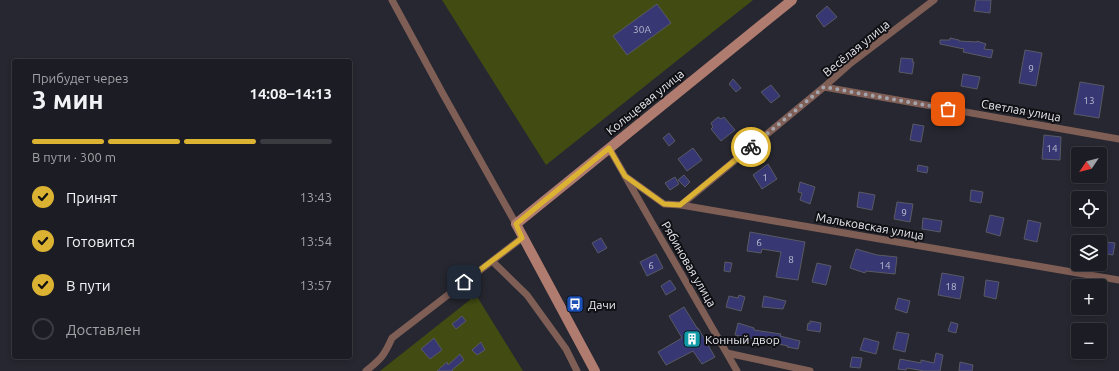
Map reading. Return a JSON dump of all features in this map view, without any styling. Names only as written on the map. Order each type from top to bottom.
[{"type":"street","points":[[392,0],[516,224],[522,238],[595,371]]},
{"type":"street","name":"Кольцевая улица","points":[[516,224],[792,0]]},
{"type":"street","name":"Весёлая улица","points":[[680,205],[824,87],[851,63],[934,0]]},
{"type":"street","name":"Светлая улица","points":[[824,87],[1119,138]]},
{"type":"street","name":"Рябиновая улица","points":[[609,148],[737,371]]},
{"type":"street","name":"Мальковская улица","points":[[625,176],[664,204],[680,205],[1119,280]]},
{"type":"street","points":[[366,371],[380,360],[392,338],[522,238]]},
{"type":"street","points":[[492,261],[527,295],[566,349],[577,371]]},
{"type":"street","points":[[727,353],[810,371]]},
{"type":"green space","points":[[442,0],[753,0],[546,165]]},
{"type":"green space","points":[[476,295],[523,371],[380,371]]},
{"type":"building","points":[[976,0],[991,0],[990,13],[974,11]]},
{"type":"building","points":[[657,4],[671,23],[627,55],[613,36]]},
{"type":"building","points":[[827,6],[837,17],[824,27],[816,16]]},
{"type":"building","points":[[950,38],[959,41],[977,41],[986,44],[984,49],[993,50],[991,58],[963,52],[964,49],[940,44],[940,40],[950,40]]},
{"type":"building","points":[[1025,50],[1042,53],[1036,86],[1019,83]]},
{"type":"building","points":[[901,58],[913,59],[912,74],[899,72]]},
{"type":"building","points":[[963,74],[980,77],[977,89],[961,86]]},
{"type":"building","points":[[733,79],[741,88],[736,92],[729,84]]},
{"type":"building","points":[[1080,82],[1104,86],[1099,118],[1074,114]]},
{"type":"building","points":[[771,85],[780,96],[771,103],[761,92]]},
{"type":"building","points":[[718,117],[721,119],[724,117],[735,130],[721,141],[711,129],[713,127],[711,123]]},
{"type":"building","points":[[913,124],[924,126],[921,142],[910,140]]},
{"type":"building","points":[[669,133],[675,141],[669,146],[663,138]]},
{"type":"building","points":[[1044,135],[1061,137],[1060,160],[1042,159]]},
{"type":"building","points":[[693,148],[702,160],[687,171],[678,159]]},
{"type":"building","points":[[768,164],[777,179],[762,189],[753,175]]},
{"type":"building","points":[[918,165],[928,167],[927,173],[917,171]]},
{"type":"building","points":[[684,175],[690,182],[685,187],[678,180]]},
{"type":"building","points":[[675,177],[679,184],[670,190],[665,183]]},
{"type":"building","points":[[800,182],[815,187],[810,204],[800,200],[802,193],[798,192]]},
{"type":"building","points":[[971,190],[983,192],[981,203],[970,201]]},
{"type":"building","points":[[859,192],[875,195],[872,210],[857,207]]},
{"type":"building","points":[[897,202],[913,204],[910,222],[894,219]]},
{"type":"building","points":[[990,215],[1004,218],[1000,236],[986,232]]},
{"type":"building","points":[[923,218],[942,221],[940,232],[922,229]]},
{"type":"building","points":[[1028,220],[1041,223],[1037,242],[1024,239]]},
{"type":"building","points":[[750,232],[805,242],[798,280],[776,277],[781,252],[762,249],[761,253],[747,251]]},
{"type":"building","points":[[601,238],[607,248],[598,253],[592,243]]},
{"type":"building","points":[[1107,242],[1115,243],[1113,255],[1107,254]]},
{"type":"building","points":[[856,249],[877,255],[897,257],[895,274],[866,271],[865,273],[850,268]]},
{"type":"building","points":[[656,254],[663,268],[647,276],[640,262]]},
{"type":"building","points":[[725,262],[732,263],[730,272],[724,271]]},
{"type":"building","points":[[817,263],[831,266],[826,285],[812,282]]},
{"type":"building","points":[[942,273],[964,277],[960,299],[938,295]]},
{"type":"building","points":[[670,280],[676,289],[666,295],[661,286]]},
{"type":"building","points":[[986,280],[999,282],[996,299],[984,296]]},
{"type":"building","points":[[739,295],[745,297],[741,311],[726,307],[729,296],[738,298]]},
{"type":"building","points":[[764,296],[786,301],[783,309],[762,307]]},
{"type":"building","points":[[898,298],[910,301],[907,313],[895,309]]},
{"type":"building","name":"Конный двор","points":[[684,307],[715,357],[702,364],[693,351],[666,365],[658,352],[682,338],[669,316]]},
{"type":"building","points":[[462,316],[466,321],[456,329],[452,324]]},
{"type":"building","points":[[810,321],[821,323],[820,332],[807,330],[808,323],[810,324]]},
{"type":"building","points":[[951,322],[958,324],[956,333],[948,331]]},
{"type":"building","points":[[738,323],[754,328],[754,330],[781,334],[780,336],[800,341],[798,349],[735,335]]},
{"type":"building","points":[[897,332],[909,334],[905,352],[893,349]]},
{"type":"building","points":[[434,338],[442,350],[430,359],[421,349]]},
{"type":"building","points":[[864,338],[879,342],[876,354],[860,350]]},
{"type":"building","points":[[481,342],[485,350],[477,355],[472,350]]},
{"type":"building","points":[[936,353],[943,355],[940,371],[924,371],[907,368],[906,370],[898,369],[900,359],[921,363],[921,360],[934,363]]},
{"type":"building","points":[[460,354],[464,360],[452,370],[453,371],[437,371],[447,362],[448,365]]},
{"type":"building","points":[[852,357],[862,358],[860,368],[850,367]]},
{"type":"building","points":[[960,362],[973,365],[972,371],[959,371]]},
{"type":"way so far","points":[[751,147],[824,87],[948,109]]},
{"type":"place","name":"Дачи","points":[[575,304]]},
{"type":"place","name":"Конный двор","points":[[692,339]]},
{"type":"route","points":[[464,282],[522,238],[516,224],[609,148],[625,176],[664,204],[680,205],[751,147]]}]
